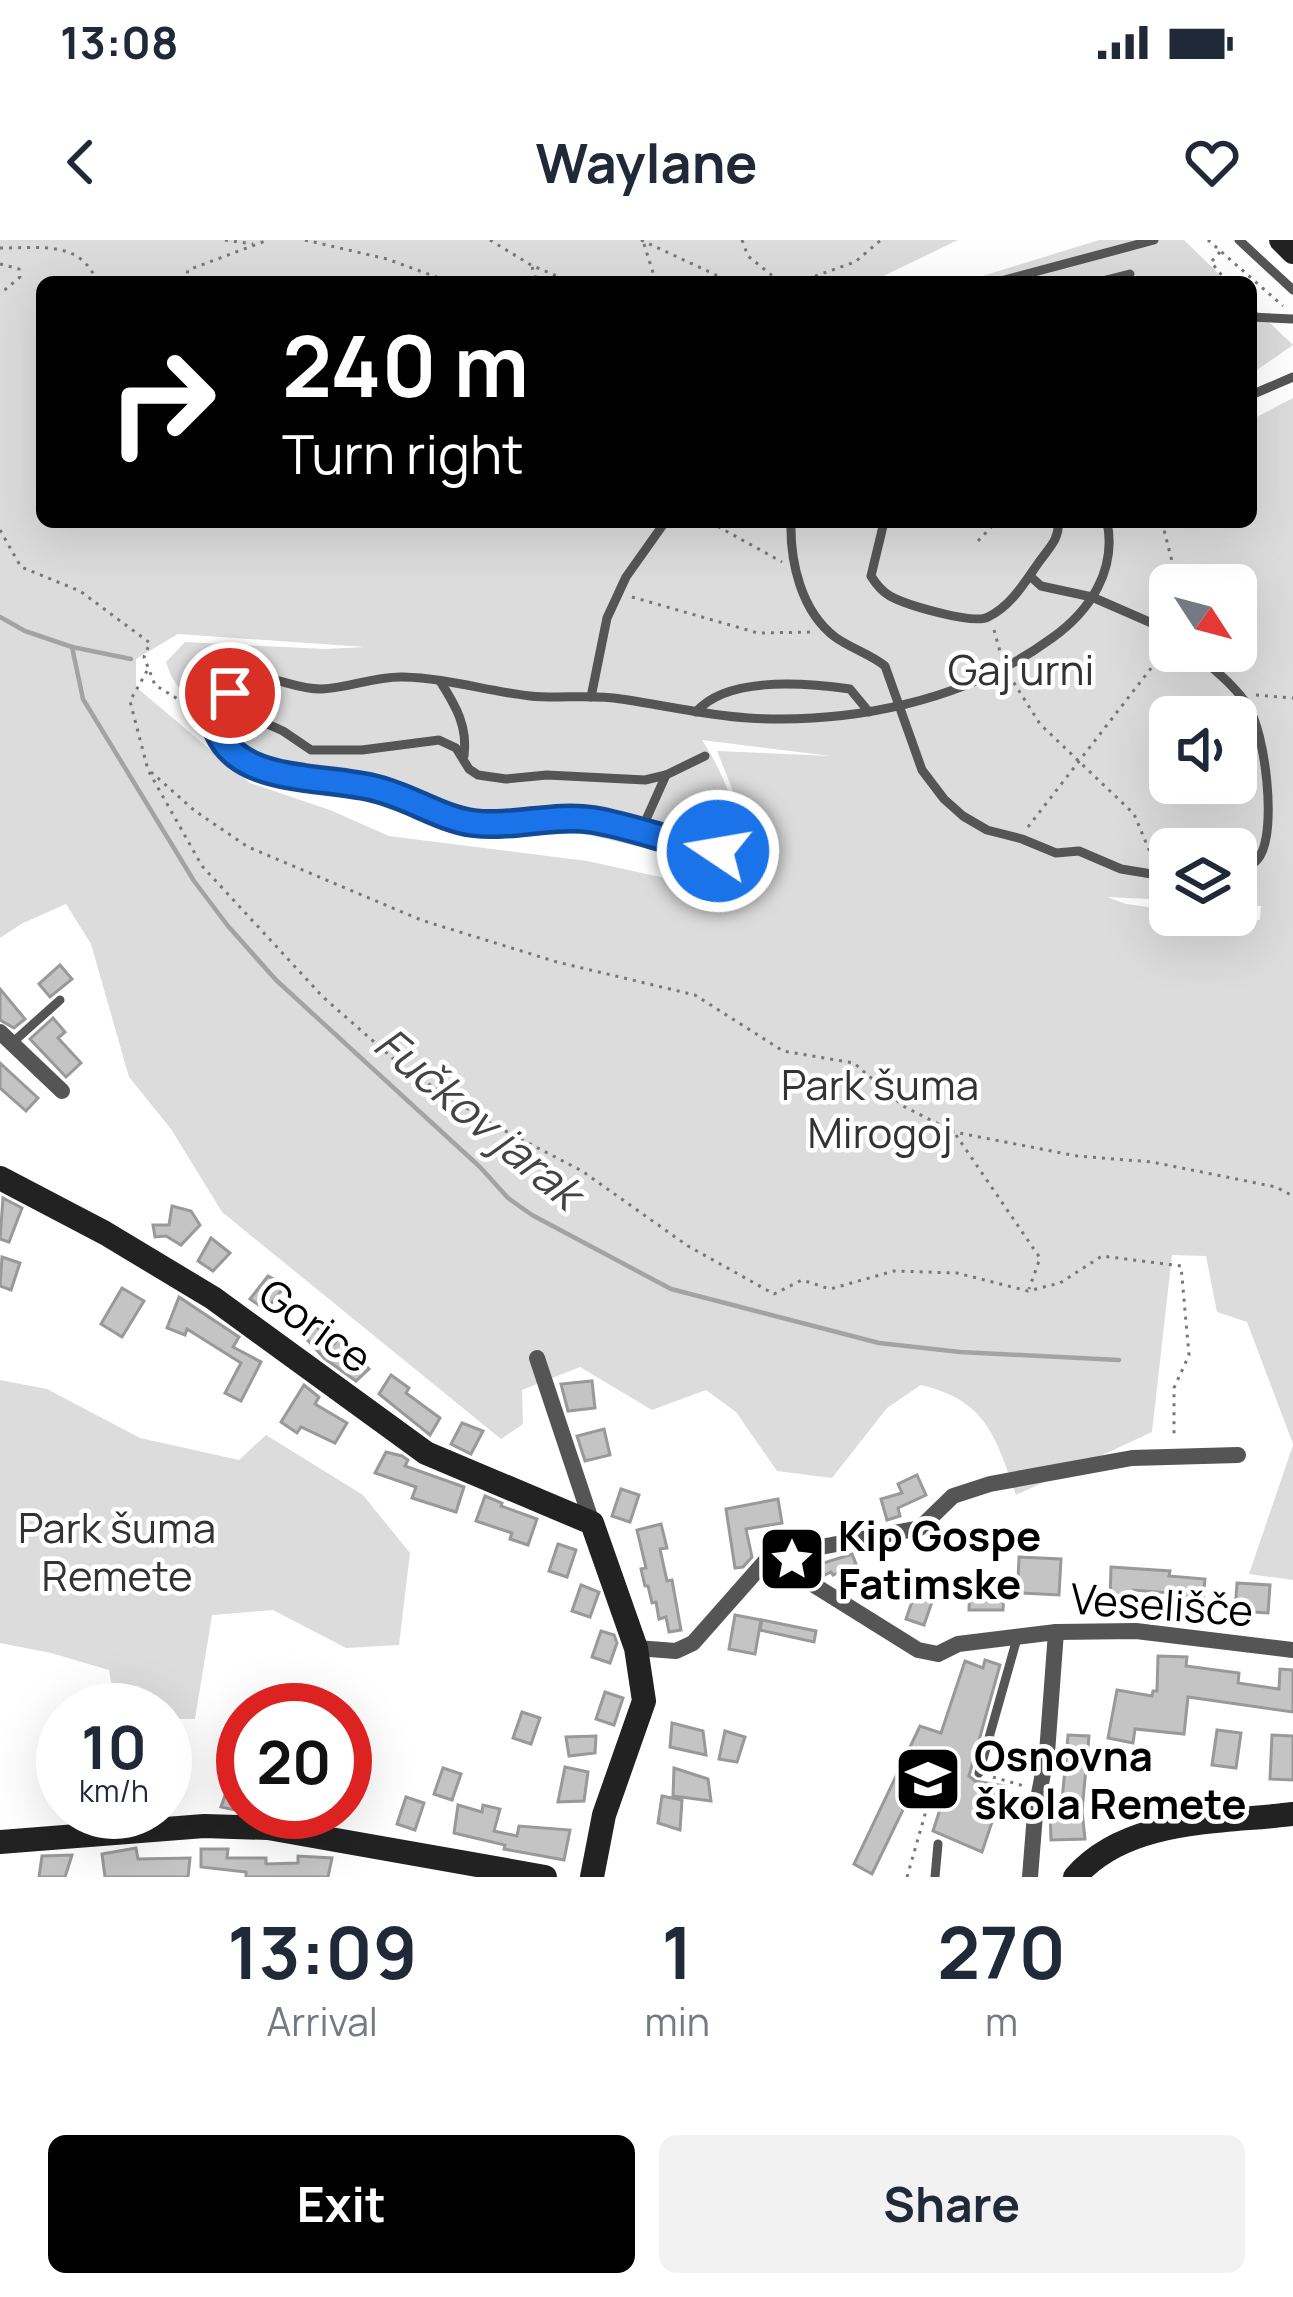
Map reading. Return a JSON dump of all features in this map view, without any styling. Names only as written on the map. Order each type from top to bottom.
[{"type":"street","points":[[1281,240],[1293,251]]},
{"type":"street","points":[[6,1037],[62,1091]]},
{"type":"street","name":"Gorice","points":[[0,1178],[105,1232],[213,1298],[426,1453],[592,1523]]},
{"type":"street","points":[[537,1358],[636,1648],[644,1701],[604,1814],[592,1877]]},
{"type":"street","points":[[636,1648],[676,1651],[693,1643],[769,1557],[920,1528],[953,1496],[990,1484],[1132,1458],[1238,1455]]},
{"type":"street","name":"Veselišče","points":[[769,1557],[918,1650],[938,1654],[958,1644],[1018,1635],[1136,1631],[1293,1650]]},
{"type":"street","points":[[1030,1877],[1038,1790],[1047,1753],[1056,1632]]},
{"type":"street","points":[[1075,1877],[1085,1866],[1142,1834],[1293,1814]]},
{"type":"street","points":[[0,1842],[204,1826],[268,1828],[544,1877]]},
{"type":"lane","points":[[1042,276],[1154,240]]},
{"type":"lane","points":[[1239,240],[1293,290]]},
{"type":"lane","points":[[1122,276],[1130,274]]},
{"type":"lane","points":[[1257,317],[1292,314]]},
{"type":"lane","points":[[1257,392],[1293,377]]},
{"type":"lane","points":[[591,697],[607,618],[661,528]]},
{"type":"lane","points":[[791,528],[794,569],[817,616],[834,636],[885,666],[922,770],[944,800],[987,830],[1056,853],[1079,851],[1121,869],[1149,874]]},
{"type":"lane","points":[[883,528],[871,576],[877,586],[889,596],[973,622],[1006,604],[1030,577],[1060,528]]},
{"type":"lane","points":[[225,684],[248,675],[314,689],[377,678],[440,681],[531,696],[591,697],[750,718],[902,707],[1005,666],[1063,630],[1092,597],[1109,560],[1107,528]]},
{"type":"lane","points":[[1030,577],[1041,586],[1092,597],[1149,622]]},
{"type":"lane","points":[[1215,672],[1240,696]]},
{"type":"lane","points":[[225,705],[230,693],[217,681],[206,689],[206,701],[221,741],[246,763],[268,772],[377,789],[469,823],[589,820],[718,851]]},
{"type":"lane","points":[[440,681],[460,714],[464,756]]},
{"type":"lane","points":[[696,712],[722,693],[791,683],[850,689],[869,712]]},
{"type":"lane","points":[[212,710],[225,705],[311,749],[362,750],[440,740],[464,756],[478,775],[506,779],[547,775],[645,780],[666,776],[705,756]]},
{"type":"lane","points":[[1257,732],[1268,815],[1263,852],[1257,860]]},
{"type":"lane","points":[[640,833],[666,776]]},
{"type":"lane","points":[[6,1037],[60,1000]]},
{"type":"lane","points":[[980,1773],[1018,1635]]},
{"type":"lane","points":[[935,1877],[938,1844]]},
{"type":"path","points":[[225,240],[255,244]]},
{"type":"path","points":[[186,276],[188,270],[268,240]]},
{"type":"path","points":[[305,240],[433,276]]},
{"type":"path","points":[[490,240],[557,276]]},
{"type":"path","points":[[504,240],[511,250]]},
{"type":"path","points":[[642,240],[654,276]]},
{"type":"path","points":[[642,240],[718,276]]},
{"type":"path","points":[[742,240],[748,256],[773,276]]},
{"type":"path","points":[[815,276],[855,262],[881,240]]},
{"type":"path","points":[[1208,240],[1247,276]]},
{"type":"path","points":[[0,248],[64,248],[81,254],[94,276]]},
{"type":"path","points":[[1221,251],[1211,262],[1221,276]]},
{"type":"path","points":[[0,264],[19,269],[20,277],[0,294]]},
{"type":"path","points":[[531,265],[536,276]]},
{"type":"path","points":[[1257,286],[1292,314]]},
{"type":"path","points":[[721,528],[794,569]]},
{"type":"path","points":[[978,541],[990,528]]},
{"type":"path","points":[[1164,528],[1173,564]]},
{"type":"path","points":[[0,530],[21,567],[80,591],[150,643],[144,657],[155,685],[196,712],[212,710]]},
{"type":"path","points":[[619,592],[758,633],[808,633],[826,627]]},
{"type":"path","points":[[987,618],[1000,639],[1005,666],[1040,724],[1134,814],[1149,844]]},
{"type":"path","points":[[147,671],[130,701],[148,770],[202,866],[323,997],[388,1055],[492,1124],[582,1171],[688,1246],[774,1294],[802,1280],[830,1289],[894,1271],[957,1273],[1028,1291],[1060,1283],[1102,1256],[1181,1266],[1189,1355],[1174,1388],[1174,1457]]},
{"type":"path","points":[[1022,838],[1149,671]]},
{"type":"path","points":[[1257,697],[1293,698]]},
{"type":"path","points":[[148,770],[248,848],[421,920],[557,962],[695,995],[783,1051],[854,1063],[903,1106],[954,1132],[1077,1156],[1152,1162],[1276,1187],[1293,1196]]},
{"type":"path","points":[[954,1132],[1040,1258],[1028,1291]]},
{"type":"path","points":[[980,1773],[1038,1790]]},
{"type":"path","points":[[908,1877],[930,1797]]},
{"type":"green space","name":"Park šuma Mirogoj","points":[[0,240],[958,240],[883,276],[36,276],[36,528],[1257,528],[1257,417],[1293,398],[1293,1444],[1247,1322],[1217,1312],[1206,1256],[1172,1255],[1152,1432],[1016,1495],[994,1439],[974,1411],[960,1400],[921,1385],[887,1408],[832,1478],[777,1471],[736,1412],[706,1390],[652,1410],[580,1367],[522,1390],[523,1424],[501,1439],[222,1212],[171,1129],[129,1077],[91,944],[66,904],[0,938]],"holes":[[[178,634],[365,647],[185,642],[166,662],[221,753],[257,774],[323,786],[457,833],[580,833],[696,860],[735,863],[736,817],[718,767],[702,740],[831,756],[717,751],[751,836],[745,862],[702,886],[587,861],[389,836],[250,783],[136,687],[136,659]]]},
{"type":"green space","points":[[1099,240],[1184,240],[1221,276],[982,276]]},
{"type":"green space","points":[[1257,311],[1293,345],[1257,370]]},
{"type":"green space","name":"Park šuma Remete","points":[[0,1380],[47,1389],[140,1438],[239,1460],[266,1435],[363,1495],[410,1553],[399,1645],[346,1648],[273,1610],[212,1615],[195,1719],[192,1683],[111,1683],[109,1670],[0,1643]]},
{"type":"green space","points":[[1293,1445],[1293,1580],[1249,1574]]},
{"type":"building","points":[[60,965],[72,979],[50,997],[39,984]]},
{"type":"building","points":[[0,989],[25,1019],[14,1028],[0,1020]]},
{"type":"building","points":[[53,1018],[65,1032],[58,1038],[81,1063],[66,1077],[30,1039]]},
{"type":"building","points":[[0,1063],[38,1098],[26,1111],[0,1088]]},
{"type":"building","points":[[3,1198],[22,1208],[9,1242],[0,1239]]},
{"type":"building","points":[[172,1206],[191,1211],[200,1225],[181,1245],[166,1236],[155,1237],[153,1225],[169,1225]]},
{"type":"building","points":[[211,1238],[230,1253],[213,1271],[198,1261]]},
{"type":"building","points":[[2,1257],[20,1263],[11,1290],[0,1286]]},
{"type":"building","points":[[268,1276],[286,1285],[266,1310],[250,1299]]},
{"type":"building","points":[[122,1288],[144,1301],[122,1337],[101,1324]]},
{"type":"building","points":[[179,1297],[239,1337],[233,1347],[261,1362],[241,1401],[225,1393],[241,1363],[187,1329],[185,1335],[167,1328]]},
{"type":"building","points":[[312,1322],[369,1369],[356,1381],[324,1358],[302,1334]]},
{"type":"building","points":[[391,1375],[409,1388],[406,1393],[440,1418],[430,1435],[379,1394]]},
{"type":"building","points":[[592,1381],[595,1408],[568,1411],[561,1384]]},
{"type":"building","points":[[304,1385],[319,1397],[315,1404],[347,1423],[335,1443],[301,1427],[297,1433],[281,1422]]},
{"type":"building","points":[[462,1423],[483,1431],[471,1454],[451,1444]]},
{"type":"building","points":[[604,1429],[610,1455],[585,1461],[577,1436]]},
{"type":"building","points":[[386,1452],[408,1460],[405,1466],[464,1487],[456,1512],[412,1498],[416,1487],[375,1473]]},
{"type":"building","points":[[917,1475],[926,1495],[898,1508],[900,1516],[887,1520],[881,1499],[902,1493],[898,1484]]},
{"type":"building","points":[[621,1489],[639,1495],[630,1522],[612,1516]]},
{"type":"building","points":[[485,1496],[537,1519],[528,1545],[510,1539],[512,1533],[476,1521]]},
{"type":"building","points":[[778,1499],[782,1523],[746,1529],[752,1557],[735,1568],[726,1509]]},
{"type":"building","points":[[661,1524],[667,1548],[660,1549],[667,1581],[672,1580],[681,1630],[669,1632],[666,1617],[659,1619],[656,1602],[652,1603],[645,1586],[637,1530]]},
{"type":"building","points":[[558,1544],[576,1550],[567,1577],[549,1571]]},
{"type":"building","points":[[852,1554],[856,1564],[833,1575],[823,1576],[814,1566]]},
{"type":"building","points":[[1019,1557],[1061,1559],[1059,1595],[1004,1592],[1003,1610],[969,1610],[970,1580],[1018,1581]]},
{"type":"building","points":[[1111,1567],[1205,1579],[1201,1616],[1182,1614],[1184,1594],[1134,1590],[1134,1599],[1110,1599]]},
{"type":"building","points":[[1237,1583],[1270,1585],[1268,1613],[1235,1611]]},
{"type":"building","points":[[581,1585],[599,1592],[590,1617],[572,1611]]},
{"type":"building","points":[[915,1593],[933,1599],[924,1625],[906,1619]]},
{"type":"building","points":[[735,1615],[761,1620],[755,1654],[729,1649]]},
{"type":"building","points":[[762,1620],[816,1631],[814,1642],[760,1630]]},
{"type":"building","points":[[601,1631],[614,1635],[617,1643],[610,1663],[592,1657]]},
{"type":"building","points":[[1158,1656],[1187,1657],[1186,1666],[1239,1673],[1238,1683],[1279,1689],[1280,1669],[1293,1670],[1293,1712],[1188,1697],[1184,1734],[1135,1729],[1133,1743],[1108,1738],[1117,1690],[1152,1696],[1157,1691]]},
{"type":"building","points":[[985,1660],[1000,1665],[969,1776],[1004,1786],[982,1852],[933,1831],[944,1797],[913,1789],[872,1874],[854,1864],[920,1726],[941,1733],[965,1661],[983,1668]]},
{"type":"building","points":[[605,1692],[623,1698],[614,1725],[596,1719]]},
{"type":"building","points":[[522,1712],[540,1718],[531,1744],[513,1738]]},
{"type":"building","points":[[672,1723],[703,1731],[706,1755],[670,1747]]},
{"type":"building","points":[[1217,1730],[1241,1733],[1236,1768],[1212,1765]]},
{"type":"building","points":[[725,1731],[745,1737],[737,1762],[719,1759]]},
{"type":"building","points":[[1068,1735],[1089,1736],[1082,1811],[1085,1839],[1051,1840],[1050,1813],[1061,1812]]},
{"type":"building","points":[[1272,1735],[1293,1736],[1293,1780],[1270,1779]]},
{"type":"building","points":[[596,1736],[595,1753],[569,1756],[566,1737]]},
{"type":"building","points":[[565,1767],[588,1772],[584,1801],[558,1802]]},
{"type":"building","points":[[443,1768],[461,1774],[452,1800],[434,1794]]},
{"type":"building","points":[[674,1768],[708,1779],[711,1801],[673,1796]]},
{"type":"building","points":[[662,1796],[682,1800],[680,1830],[658,1823]]},
{"type":"building","points":[[406,1797],[424,1803],[415,1830],[397,1824]]},
{"type":"building","points":[[458,1805],[482,1812],[483,1805],[500,1809],[494,1831],[517,1836],[519,1826],[570,1830],[564,1860],[504,1849],[505,1845],[454,1833]]},
{"type":"building","points":[[136,1848],[138,1859],[190,1858],[188,1877],[105,1877],[102,1854]]},
{"type":"building","points":[[201,1849],[228,1849],[227,1858],[266,1858],[266,1864],[298,1863],[298,1856],[332,1858],[328,1877],[246,1877],[246,1872],[201,1867]]},
{"type":"building","points":[[72,1855],[65,1877],[39,1877],[42,1856]]},
{"type":"waterway","name":"Fučkov jarak","points":[[0,617],[72,647],[83,699],[194,881],[276,980],[508,1198],[532,1215],[671,1289],[879,1343],[1119,1360]]},
{"type":"waterway","points":[[72,647],[131,659]]},
{"type":"place","name":"Kip Gospe Fatimske","points":[[792,1559]]},
{"type":"place","name":"Osnovna škola Remete","points":[[928,1779]]},
{"type":"route","points":[[230,693],[225,705],[212,706],[221,741],[246,763],[268,772],[377,789],[469,823],[589,820],[718,851]]},
{"type":"park label","name":"Gaj urni","points":[[1021,669]]}]
